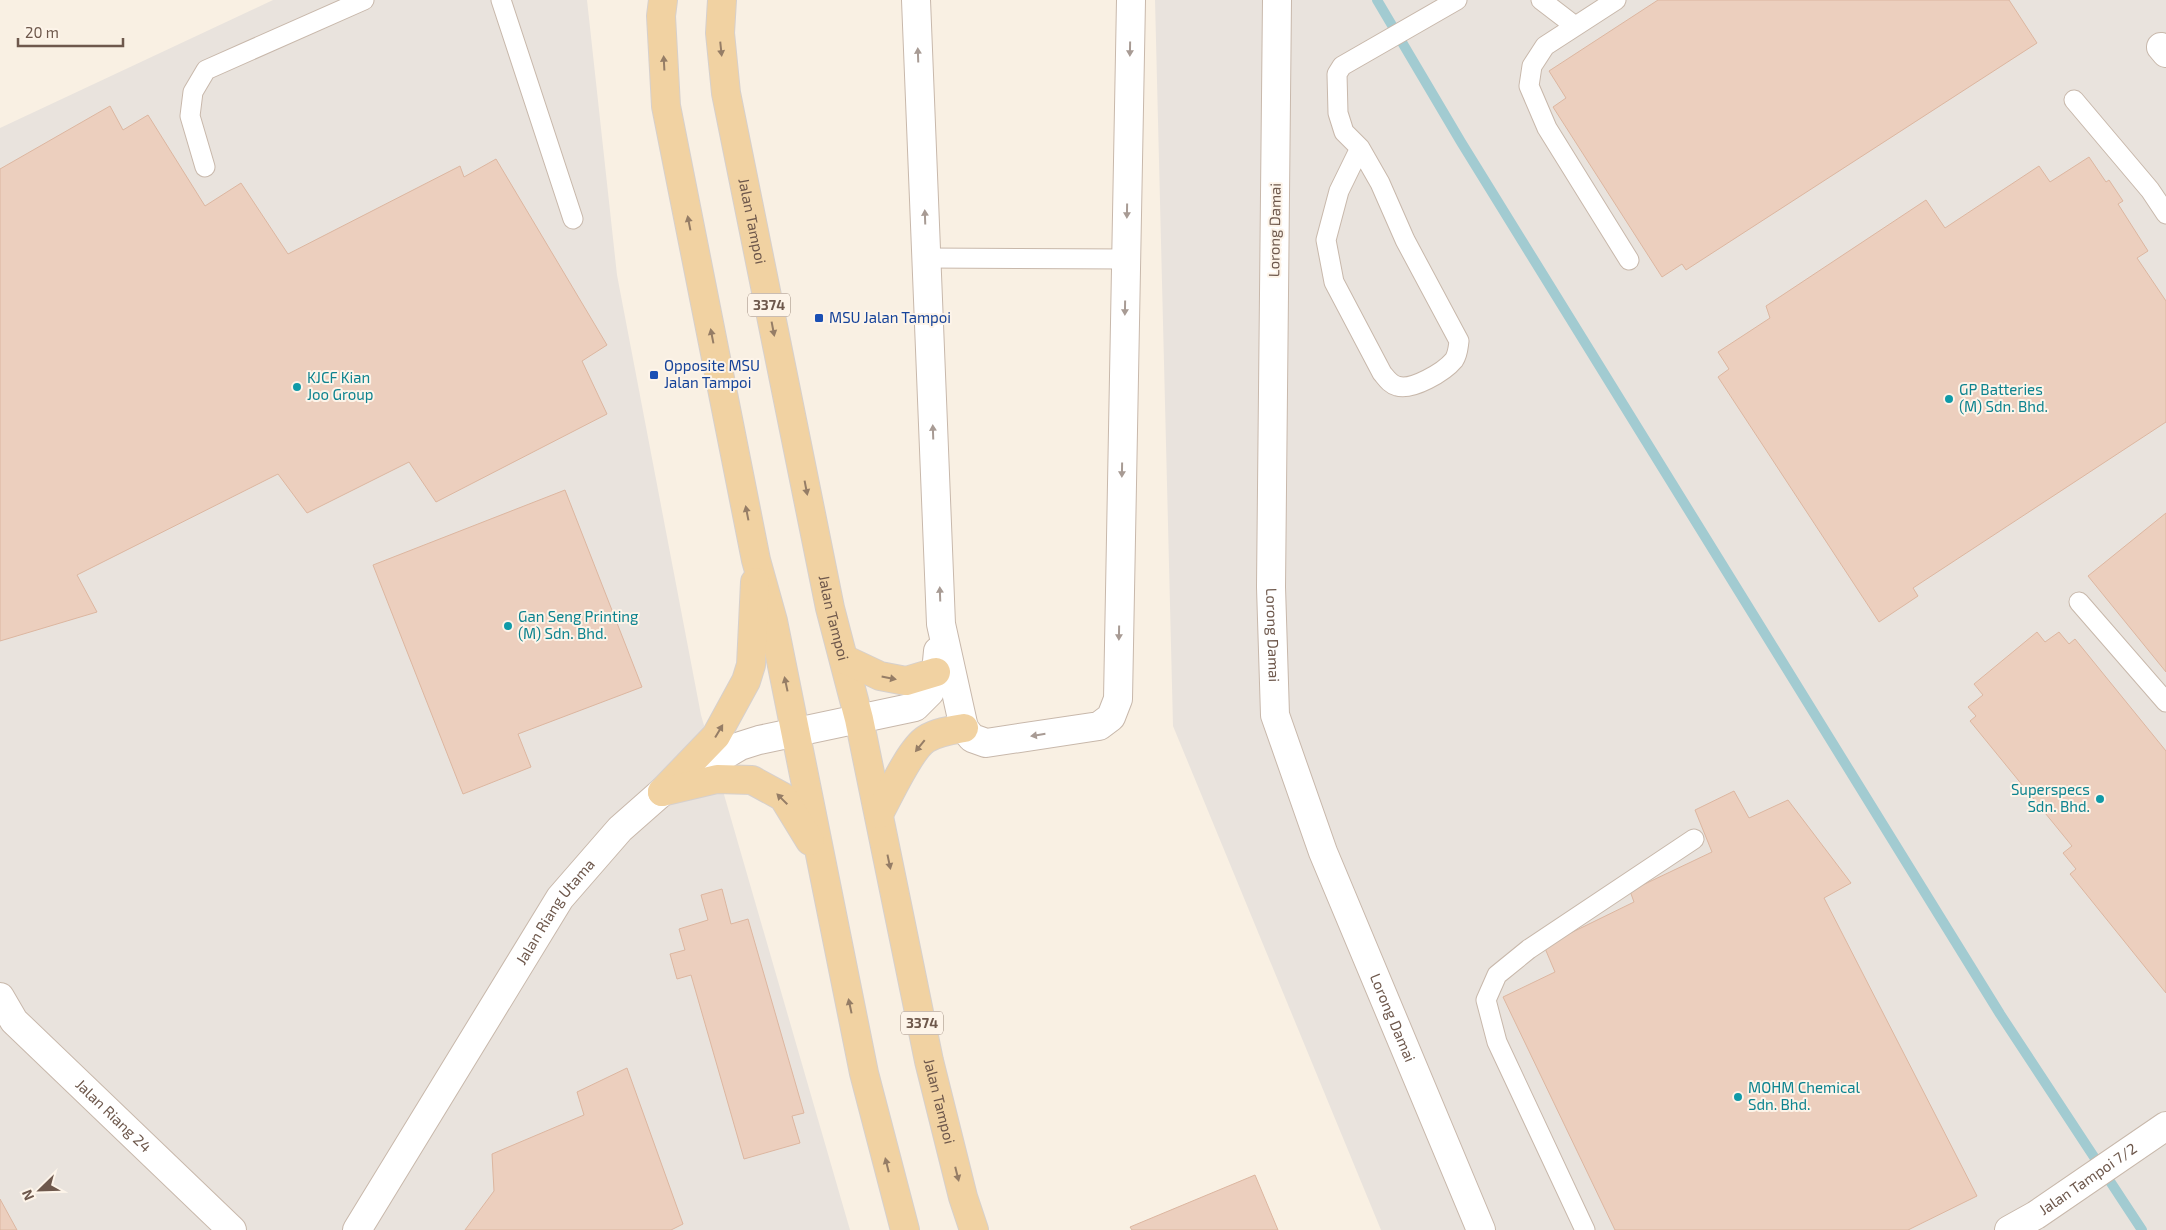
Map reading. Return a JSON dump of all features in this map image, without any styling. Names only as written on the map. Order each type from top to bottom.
[{"type":"main road","points":[[662,0],[661,16],[666,106],[756,560],[773,621],[864,1073],[904,1230]]},
{"type":"main road","name":"Jalan Tampoi","points":[[722,0],[720,33],[726,93],[830,608],[859,719],[929,1061],[963,1197],[974,1230]]},
{"type":"main road","points":[[662,792],[716,736],[746,681],[751,665],[756,560]]},
{"type":"main road","points":[[844,659],[880,676],[906,681],[936,672]]},
{"type":"main road","points":[[879,814],[908,760],[925,739],[950,730],[964,728]]},
{"type":"main road","points":[[662,792],[717,779],[752,780],[783,797],[819,854]]},
{"type":"street","points":[[916,0],[941,624],[964,728],[972,738],[986,743],[1099,726],[1111,717],[1118,699],[1131,0]]},
{"type":"street","name":"Lorong Damai","points":[[1277,0],[1271,586],[1275,715],[1323,852],[1481,1230]]},
{"type":"street","name":"Jalan Riang Utama","points":[[357,1230],[560,898],[620,829],[662,792],[740,746],[760,740],[915,707],[930,692],[936,672],[941,624]]},
{"type":"street","name":"Jalan Riang 24","points":[[0,998],[14,1021],[232,1230]]},
{"type":"street","name":"Jalan Tampoi 7/2","points":[[2009,1230],[2036,1216],[2166,1126]]},
{"type":"lane","points":[[205,168],[190,116],[193,92],[206,70],[364,0]]},
{"type":"lane","points":[[501,0],[573,218]]},
{"type":"lane","points":[[1360,148],[1339,192],[1326,240],[1334,282],[1382,374],[1389,382],[1399,387],[1410,387],[1420,384],[1454,360],[1458,351],[1459,341],[1405,240],[1380,183],[1360,148],[1344,132],[1338,113],[1336,74],[1342,66],[1456,0]]},
{"type":"lane","points":[[1541,0],[1576,26]]},
{"type":"lane","points":[[1616,0],[1545,46],[1532,66],[1529,86],[1547,128],[1629,260]]},
{"type":"lane","points":[[2074,100],[2150,190],[2166,214]]},
{"type":"lane","points":[[926,258],[1126,259]]},
{"type":"lane","points":[[2079,602],[2166,702]]},
{"type":"lane","points":[[1585,1230],[1497,1042],[1486,1000],[1497,975],[1529,949],[1694,839]]},
{"type":"shaded area","points":[[273,0],[587,0],[617,275],[701,715],[850,1230],[0,1230],[0,128]]},
{"type":"shaded area","points":[[1155,0],[2166,0],[2166,1230],[1381,1230],[1173,726]]},
{"type":"building","points":[[1658,0],[2009,0],[2037,43],[1686,270],[1682,264],[1662,277],[1553,107],[1566,98],[1549,71]]},
{"type":"building","name":"KJCF Kian Joo Group","points":[[110,106],[123,130],[148,115],[205,206],[241,183],[288,254],[460,166],[464,177],[496,159],[607,345],[582,361],[607,414],[436,502],[409,462],[307,513],[278,474],[77,575],[97,612],[0,641],[0,169]]},
{"type":"building","name":"GP Batteries (M) Sdn. Bhd.","points":[[2089,157],[2106,182],[2109,180],[2123,201],[2118,204],[2148,251],[2137,258],[2166,301],[2166,422],[1913,588],[1918,596],[1879,622],[1718,377],[1729,369],[1718,352],[1770,318],[1766,306],[1926,200],[1945,228],[2039,166],[2050,182]]},
{"type":"building","name":"Gan Seng Printing (M) Sdn. Bhd.","points":[[565,490],[642,687],[518,734],[531,767],[463,794],[373,565]]},
{"type":"building","points":[[2166,513],[2166,672],[2088,576]]},
{"type":"building","name":"Superspecs Sdn. Bhd.","points":[[2037,632],[2045,642],[2059,632],[2069,644],[2075,639],[2166,751],[2166,993],[2070,874],[2076,869],[2063,853],[2072,846],[1970,721],[1976,716],[1968,707],[1983,695],[1974,684]]},
{"type":"building","name":"MOHM Chemical Sdn. Bhd.","points":[[1734,791],[1749,818],[1788,800],[1851,883],[1824,898],[1977,1196],[1908,1230],[1615,1230],[1503,997],[1555,972],[1544,946],[1634,902],[1630,891],[1712,852],[1695,810]]},
{"type":"building","points":[[722,889],[731,924],[748,919],[804,1113],[792,1116],[800,1143],[744,1159],[691,975],[677,979],[670,954],[685,950],[679,929],[708,920],[701,895]]},
{"type":"building","points":[[627,1068],[683,1224],[671,1230],[465,1230],[494,1191],[492,1154],[584,1115],[577,1092]]},
{"type":"building","points":[[1255,1175],[1278,1230],[1132,1230],[1130,1227]]},
{"type":"building","points":[[0,1199],[17,1230],[0,1230]]},
{"type":"waterway","points":[[1377,0],[1461,142],[2000,1014],[2142,1230]]},
{"type":"place","name":"MSU Jalan Tampoi","points":[[819,318]]},
{"type":"place","name":"Opposite MSU Jalan Tampoi","points":[[654,375]]},
{"type":"place","name":"KJCF Kian Joo Group","points":[[297,387]]},
{"type":"place","name":"GP Batteries (M) Sdn. Bhd.","points":[[1949,399]]},
{"type":"place","name":"Gan Seng Printing (M) Sdn. Bhd.","points":[[508,626]]},
{"type":"place","name":"Superspecs Sdn. Bhd.","points":[[2100,799]]},
{"type":"place","name":"MOHM Chemical Sdn. Bhd.","points":[[1738,1097]]}]
